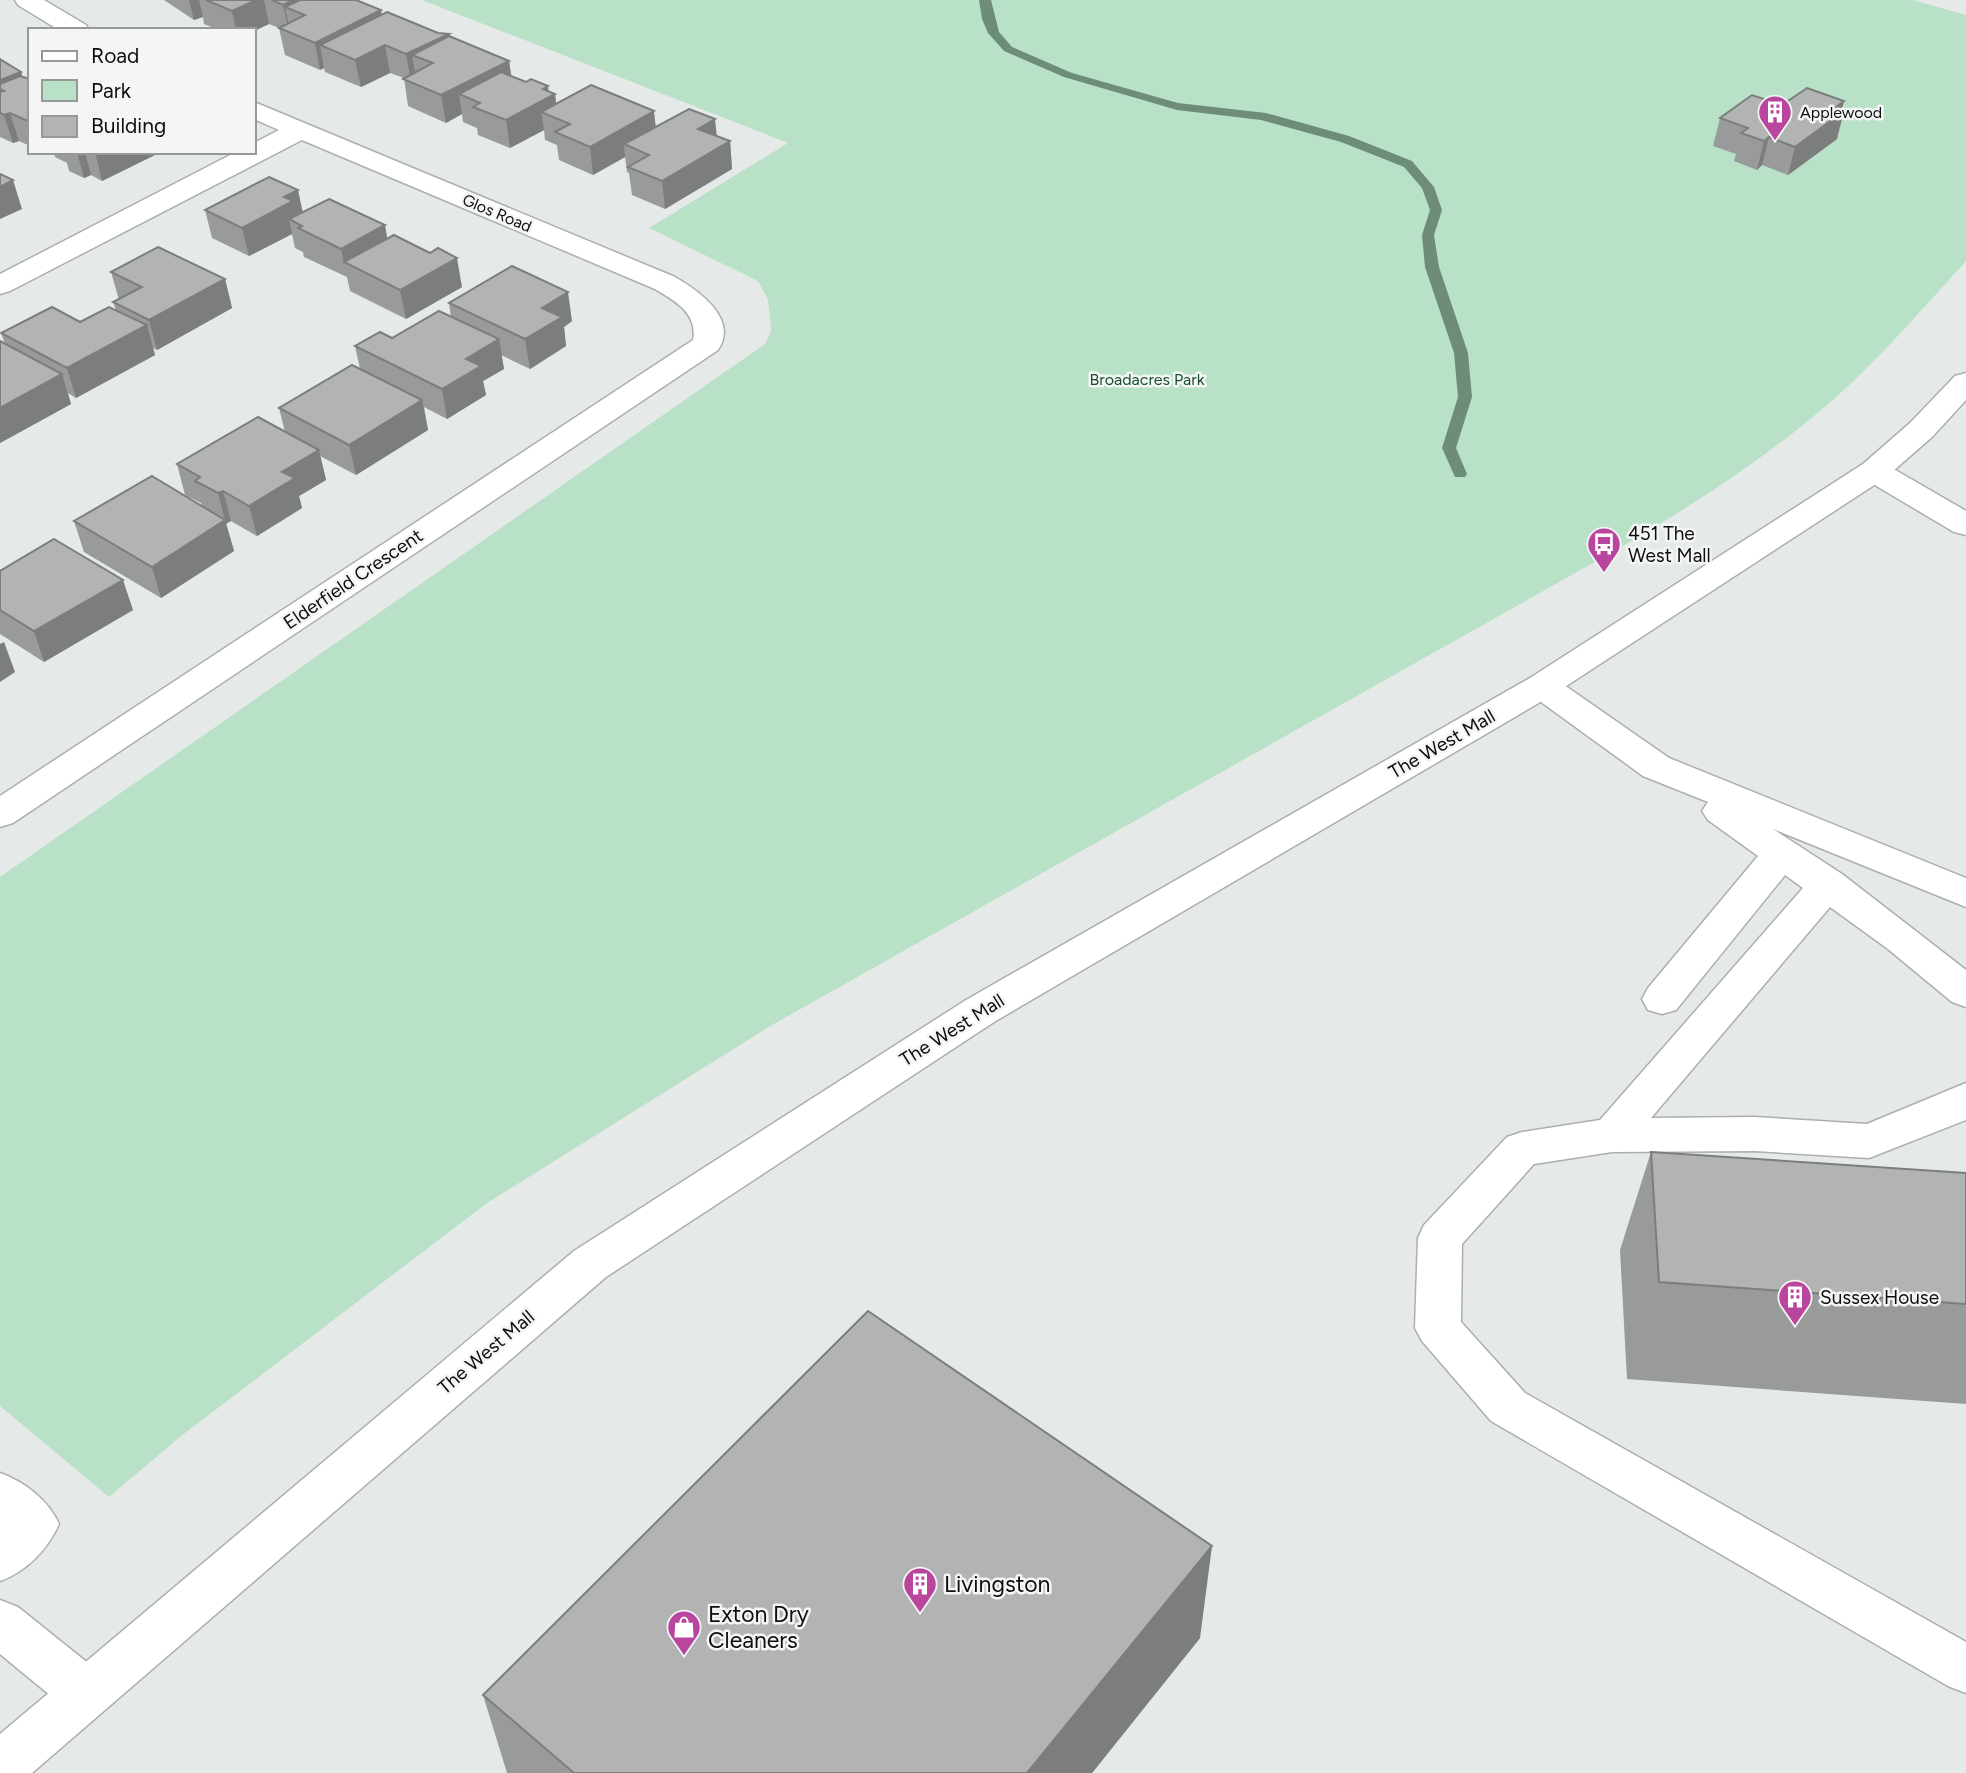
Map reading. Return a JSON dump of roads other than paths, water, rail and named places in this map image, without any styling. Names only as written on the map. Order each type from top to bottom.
[{"type":"street","points":[[27,0],[74,28]]},
{"type":"street","name":"Glos Road","points":[[256,111],[666,283],[692,300],[706,317],[711,332],[707,344]]},
{"type":"street","points":[[256,153],[300,130]]},
{"type":"street","points":[[0,285],[254,154]]},
{"type":"street","name":"Elderfield Crescent","points":[[0,814],[707,344]]},
{"type":"street","name":"The West Mall","points":[[0,1767],[590,1264],[980,1011],[1542,686],[1874,471],[1921,430],[1966,382]]},
{"type":"street","points":[[1874,471],[1966,525]]},
{"type":"street","points":[[1542,686],[1828,884],[1948,974],[1966,992]]},
{"type":"street","points":[[1656,767],[1966,893]]},
{"type":"street","points":[[1662,999],[1782,852]]},
{"type":"street","points":[[1612,1135],[1828,884]]},
{"type":"street","points":[[1966,1098],[1953,1108],[1869,1141],[1755,1134],[1612,1135],[1522,1149],[1440,1238],[1438,1328],[1508,1407],[1966,1669]]},
{"type":"street","points":[[0,1494],[35,1524],[0,1559]]},
{"type":"street","points":[[0,1623],[86,1693]]},
{"type":"waterway","points":[[985,0],[988,19],[994,33],[1008,49],[1068,75],[1177,106],[1262,116],[1345,139],[1408,164],[1428,187],[1436,210],[1428,235],[1432,267],[1461,353],[1465,397],[1449,448],[1460,474]]},
{"type":"place","name":"Applewood","points":[[1775,142]]},
{"type":"place","name":"451 The West Mall","points":[[1604,574]]},
{"type":"place","name":"Sussex House","points":[[1795,1327]]},
{"type":"place","name":"Livingston","points":[[920,1614]]},
{"type":"place","name":"Exton Dry Cleaners","points":[[684,1657]]},
{"type":"park label","name":"Broadacres Park","points":[[1147,379]]}]
